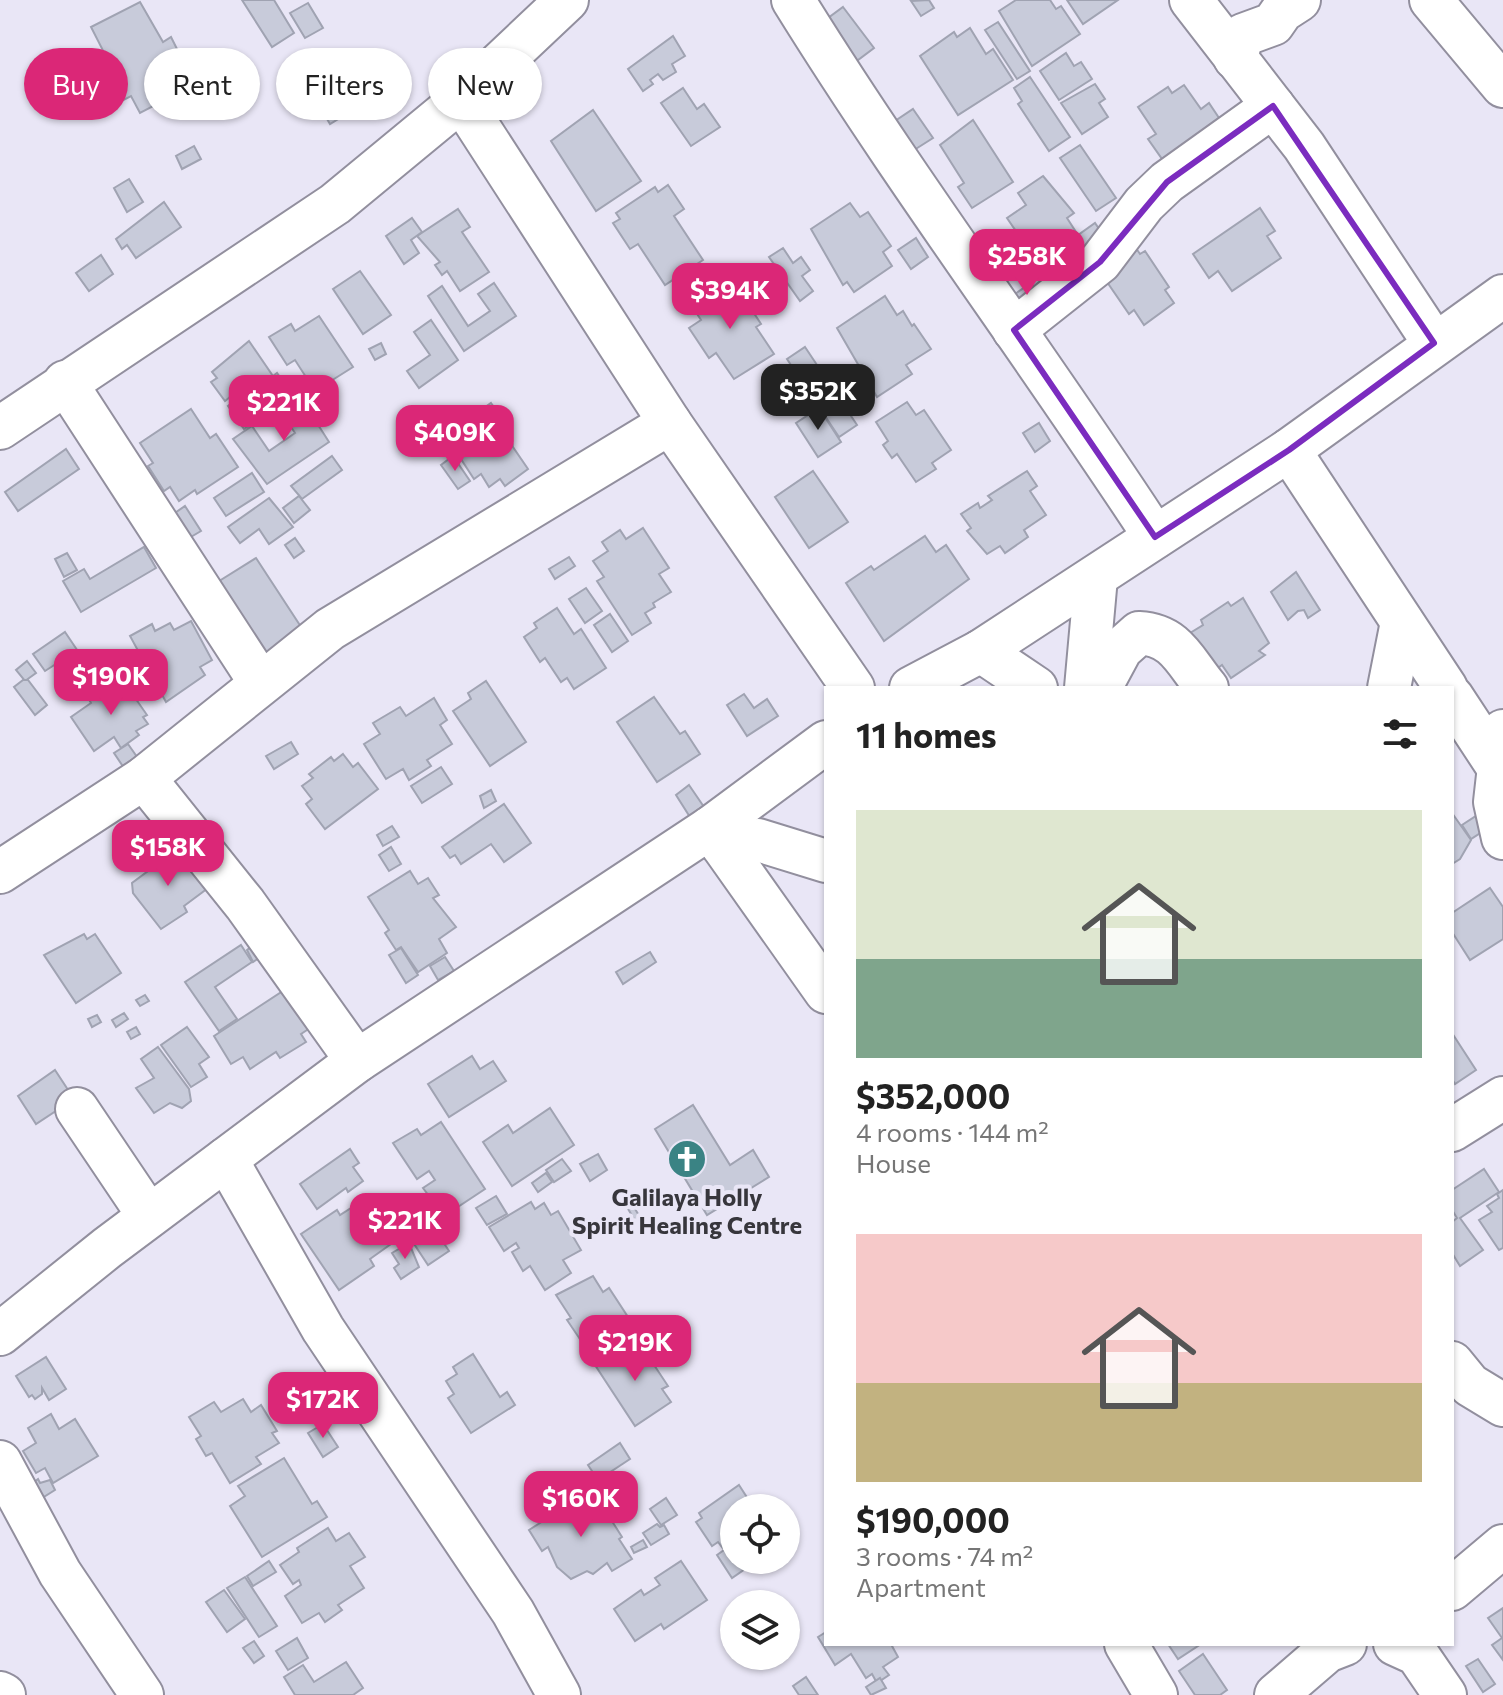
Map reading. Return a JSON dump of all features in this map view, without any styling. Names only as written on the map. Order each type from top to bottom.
[{"type":"street","points":[[516,48],[567,0]]},
{"type":"street","points":[[793,0],[1155,537]]},
{"type":"street","points":[[1191,0],[1304,146],[1434,343]]},
{"type":"street","points":[[1235,58],[1243,35],[1273,24],[1282,11],[1299,0]]},
{"type":"street","points":[[1431,0],[1503,86]]},
{"type":"street","points":[[1014,330],[1100,262],[1144,204],[1167,182],[1273,106]]},
{"type":"street","points":[[0,428],[335,204],[437,120]]},
{"type":"street","points":[[474,120],[670,423],[852,686]]},
{"type":"street","points":[[915,686],[981,651],[1289,450],[1503,296]]},
{"type":"street","points":[[65,382],[260,682]]},
{"type":"street","points":[[0,872],[144,778],[260,682],[330,629],[670,423]]},
{"type":"street","points":[[1289,450],[1445,686]]},
{"type":"street","points":[[1086,686],[1096,577]]},
{"type":"street","points":[[1389,686],[1402,622]]},
{"type":"street","points":[[1101,686],[1121,649],[1139,633],[1169,640],[1183,652],[1206,686]]},
{"type":"street","points":[[981,651],[1033,686]]},
{"type":"street","points":[[1454,699],[1500,749],[1495,802],[1503,838]]},
{"type":"street","points":[[0,1334],[53,1289],[357,1061],[716,837],[824,744]]},
{"type":"street","points":[[144,778],[245,904],[357,1061]]},
{"type":"street","points":[[716,837],[758,840],[824,860]]},
{"type":"street","points":[[716,837],[824,989]]},
{"type":"street","points":[[1454,1129],[1503,1098]]},
{"type":"street","points":[[77,1109],[149,1216]]},
{"type":"street","points":[[226,1159],[323,1329],[513,1612],[559,1695]]},
{"type":"street","points":[[1454,1365],[1470,1385],[1503,1405]]},
{"type":"street","points":[[0,1462],[60,1573],[142,1695]]},
{"type":"street","points":[[1454,1587],[1503,1546]]},
{"type":"street","points":[[1127,1646],[1156,1695]]},
{"type":"street","points":[[1276,1695],[1327,1651],[1340,1646]]},
{"type":"street","points":[[1399,1646],[1417,1654],[1445,1695]]},
{"type":"highlighted area","points":[[1273,106],[1434,343],[1289,450],[1155,537],[1014,330],[1100,262],[1167,182]]},
{"type":"building","points":[[242,0],[274,0],[294,33],[272,47]]},
{"type":"building","points":[[929,0],[934,8],[921,16],[911,1]]},
{"type":"building","points":[[1016,0],[1050,0],[1056,9],[1061,6],[1080,34],[1032,66],[999,11]]},
{"type":"building","points":[[1067,0],[1118,0],[1083,24]]},
{"type":"building","points":[[140,2],[163,42],[171,37],[176,48],[144,48],[144,111],[140,113],[131,96],[128,98],[128,48],[102,48],[91,27]]},
{"type":"building","points":[[308,3],[323,28],[305,38],[290,13]]},
{"type":"building","points":[[843,7],[874,48],[854,63],[824,21]]},
{"type":"building","points":[[998,22],[1030,71],[1017,79],[985,30]]},
{"type":"building","points":[[970,28],[986,54],[993,49],[1013,80],[958,115],[920,56],[954,32],[957,37]]},
{"type":"building","points":[[673,36],[685,56],[672,64],[676,72],[663,80],[658,74],[650,80],[653,84],[643,91],[628,69]]},
{"type":"building","points":[[1066,53],[1074,66],[1081,62],[1092,79],[1059,100],[1040,71]]},
{"type":"building","points":[[1030,77],[1070,137],[1049,151],[1018,104],[1022,101],[1014,88]]},
{"type":"building","points":[[1095,84],[1105,99],[1099,103],[1108,117],[1082,134],[1061,103]]},
{"type":"building","points":[[1184,85],[1201,109],[1209,103],[1225,127],[1167,166],[1148,139],[1156,134],[1138,107],[1168,87],[1172,93]]},
{"type":"building","points":[[683,88],[697,109],[704,104],[720,127],[691,146],[661,103]]},
{"type":"building","points":[[913,109],[933,138],[911,152],[892,123]]},
{"type":"building","points":[[593,110],[641,181],[596,211],[551,141]]},
{"type":"building","points":[[973,120],[1013,182],[972,208],[958,187],[964,183],[940,145]]},
{"type":"building","points":[[1080,145],[1116,198],[1096,211],[1060,158]]},
{"type":"building","points":[[194,146],[201,159],[182,169],[176,156]]},
{"type":"building","points":[[1043,176],[1074,213],[1067,218],[1078,235],[1095,223],[1110,245],[1052,284],[1007,218],[1026,205],[1018,193]]},
{"type":"building","points":[[129,179],[143,202],[127,212],[114,188]]},
{"type":"building","points":[[668,185],[684,209],[674,216],[703,260],[665,285],[638,244],[630,249],[613,223],[620,219],[616,213],[655,187],[658,192]]},
{"type":"building","points":[[164,202],[181,227],[136,258],[127,245],[122,249],[116,239]]},
{"type":"building","points":[[850,203],[860,217],[868,212],[891,246],[883,252],[892,266],[854,292],[847,282],[843,285],[811,229]]},
{"type":"building","points":[[1260,208],[1275,231],[1267,236],[1281,258],[1232,291],[1218,271],[1209,278],[1193,254]]},
{"type":"building","points":[[458,209],[470,227],[462,232],[489,272],[460,291],[447,271],[442,275],[435,265],[440,262],[417,236]]},
{"type":"building","points":[[412,218],[422,232],[411,240],[419,253],[404,264],[386,236]]},
{"type":"building","points":[[916,238],[928,257],[911,269],[898,250]]},
{"type":"building","points":[[1131,241],[1140,254],[1145,251],[1169,287],[1165,290],[1174,303],[1144,325],[1134,310],[1129,314],[1105,279]]},
{"type":"building","points":[[783,248],[793,263],[801,257],[810,270],[802,276],[813,291],[800,301],[769,257]]},
{"type":"building","points":[[101,255],[113,274],[89,291],[76,273]]},
{"type":"building","points":[[360,271],[391,315],[363,334],[333,289]]},
{"type":"building","points":[[494,283],[516,316],[464,351],[428,296],[442,286],[468,326],[490,311],[478,294]]},
{"type":"building","points":[[1031,283],[1041,298],[1022,310],[1012,296]]},
{"type":"building","points":[[726,284],[734,296],[740,292],[761,324],[756,327],[774,354],[734,379],[716,353],[709,358],[689,328],[701,320],[692,306]]},
{"type":"building","points":[[885,296],[897,315],[903,311],[931,349],[906,365],[912,374],[877,397],[837,328]]},
{"type":"building","points":[[319,316],[353,367],[315,391],[295,360],[287,365],[269,337],[291,324],[295,331]]},
{"type":"building","points":[[431,320],[458,360],[419,388],[407,371],[430,355],[414,332]]},
{"type":"building","points":[[249,341],[273,376],[277,373],[293,396],[244,429],[228,406],[233,402],[230,397],[225,401],[211,382],[217,378],[212,372]]},
{"type":"building","points":[[381,343],[386,354],[375,360],[369,349]]},
{"type":"building","points":[[805,347],[857,425],[839,437],[787,359]]},
{"type":"building","points":[[299,395],[329,442],[267,484],[233,439],[252,426],[269,451],[295,433],[279,409]]},
{"type":"building","points":[[318,395],[324,403],[316,408],[311,400]]},
{"type":"building","points":[[907,402],[916,415],[924,410],[951,450],[932,463],[936,469],[916,482],[897,454],[892,458],[883,445],[888,441],[876,422]]},
{"type":"building","points":[[491,403],[509,428],[513,447],[528,469],[505,486],[500,479],[489,487],[481,474],[474,479],[459,456],[461,443],[453,430]]},
{"type":"building","points":[[819,408],[841,442],[818,457],[796,423]]},
{"type":"building","points":[[191,409],[210,438],[216,434],[238,467],[197,494],[195,490],[179,501],[170,487],[164,491],[148,466],[153,463],[140,443]]},
{"type":"building","points":[[1039,423],[1050,441],[1035,452],[1023,433]]},
{"type":"building","points":[[66,449],[79,469],[18,511],[5,492]]},
{"type":"building","points":[[332,456],[342,470],[302,499],[291,486]]},
{"type":"building","points":[[453,456],[470,481],[458,489],[441,465]]},
{"type":"building","points":[[813,471],[848,522],[809,548],[775,497]]},
{"type":"building","points":[[1027,471],[1037,486],[1030,491],[1046,515],[1024,530],[1028,537],[1005,553],[1000,546],[987,554],[967,531],[971,528],[961,514],[978,503],[980,508],[992,500],[988,496]]},
{"type":"building","points":[[252,473],[264,492],[226,516],[214,498]]},
{"type":"building","points":[[299,496],[310,510],[294,523],[283,508]]},
{"type":"building","points":[[269,498],[293,527],[269,544],[259,529],[240,543],[228,527]]},
{"type":"building","points":[[185,506],[201,531],[184,541],[169,517]]},
{"type":"building","points":[[643,528],[669,568],[659,574],[671,592],[653,603],[655,607],[645,613],[651,623],[632,635],[597,581],[604,577],[593,561],[608,551],[602,542],[620,530],[626,539]]},
{"type":"building","points":[[925,536],[936,552],[946,545],[969,579],[884,641],[846,583],[871,566],[874,570]]},
{"type":"building","points":[[295,538],[304,551],[294,558],[285,545]]},
{"type":"building","points":[[144,547],[156,568],[81,612],[63,581],[84,569],[90,579]]},
{"type":"building","points":[[67,553],[77,570],[64,577],[55,559]]},
{"type":"building","points":[[569,557],[575,566],[555,579],[549,569]]},
{"type":"building","points":[[256,558],[305,633],[265,660],[216,583]]},
{"type":"building","points":[[1296,572],[1320,610],[1308,618],[1304,610],[1298,611],[1288,620],[1271,592]]},
{"type":"building","points":[[586,588],[602,611],[585,623],[569,599]]},
{"type":"building","points":[[1243,598],[1269,643],[1259,651],[1265,655],[1231,678],[1222,665],[1214,671],[1190,633],[1203,625],[1201,620],[1228,602],[1231,606]]},
{"type":"building","points":[[557,608],[574,634],[581,629],[606,668],[574,689],[567,678],[561,682],[545,658],[540,662],[524,637],[537,628],[534,623]]},
{"type":"building","points":[[610,614],[628,641],[612,652],[594,625]]},
{"type":"building","points":[[191,621],[212,660],[200,667],[205,675],[166,702],[130,636],[152,624],[155,631],[170,623],[174,630]]},
{"type":"building","points":[[65,632],[96,678],[78,690],[59,662],[45,671],[33,654]]},
{"type":"building","points":[[27,661],[36,673],[25,681],[16,670]]},
{"type":"building","points":[[28,680],[47,705],[35,715],[14,687]]},
{"type":"building","points":[[486,681],[526,742],[490,766],[453,711],[471,699],[468,693]]},
{"type":"building","points":[[124,682],[147,715],[143,717],[148,724],[136,731],[139,735],[121,748],[114,737],[94,751],[71,717],[91,703],[87,696],[106,683],[111,691]]},
{"type":"building","points":[[744,694],[754,708],[767,699],[778,716],[747,736],[727,705]]},
{"type":"building","points":[[654,697],[680,734],[685,731],[700,754],[657,782],[617,722]]},
{"type":"building","points":[[434,698],[447,720],[440,725],[452,744],[427,760],[431,766],[409,780],[403,769],[386,779],[364,744],[380,734],[373,723],[400,707],[406,716]]},
{"type":"building","points":[[291,742],[298,754],[274,769],[266,756]]},
{"type":"building","points":[[128,744],[142,764],[128,774],[114,753]]},
{"type":"building","points":[[343,754],[353,767],[358,763],[378,789],[325,829],[306,804],[312,799],[302,786],[313,778],[309,774],[331,757],[334,761]]},
{"type":"building","points":[[441,767],[452,784],[422,803],[411,786]]},
{"type":"building","points":[[689,785],[704,807],[690,817],[676,795]]},
{"type":"building","points":[[491,790],[496,801],[484,808],[480,796]]},
{"type":"building","points":[[504,804],[531,843],[504,862],[491,844],[461,864],[455,855],[450,858],[442,847]]},
{"type":"building","points":[[1479,814],[1488,828],[1471,839],[1462,825]]},
{"type":"building","points":[[1454,816],[1471,840],[1460,859],[1454,863]]},
{"type":"building","points":[[392,826],[399,837],[383,846],[377,835]]},
{"type":"building","points":[[391,847],[401,864],[389,871],[379,855]]},
{"type":"building","points":[[177,849],[208,888],[184,906],[187,912],[161,929],[133,893],[132,883],[148,871],[153,859]]},
{"type":"building","points":[[410,871],[418,884],[428,878],[439,895],[433,898],[456,927],[439,939],[447,953],[418,972],[401,947],[396,950],[385,933],[389,930],[368,897]]},
{"type":"building","points":[[1490,888],[1503,907],[1503,939],[1470,960],[1454,935],[1454,912]]},
{"type":"building","points":[[84,934],[87,939],[95,934],[121,973],[76,1003],[44,955]]},
{"type":"building","points":[[241,945],[252,962],[215,987],[237,1019],[219,1031],[185,982]]},
{"type":"building","points":[[252,946],[259,958],[253,962],[247,950]]},
{"type":"building","points":[[401,948],[418,975],[406,983],[389,955]]},
{"type":"building","points":[[650,952],[656,962],[623,984],[616,972]]},
{"type":"building","points":[[445,957],[454,971],[438,980],[430,966]]},
{"type":"building","points":[[286,989],[310,1028],[301,1034],[306,1042],[280,1058],[276,1052],[250,1069],[243,1057],[231,1064],[214,1036]]},
{"type":"building","points":[[145,995],[149,1001],[140,1006],[136,1000]]},
{"type":"building","points":[[124,1013],[128,1019],[116,1027],[112,1020]]},
{"type":"building","points":[[97,1015],[101,1022],[92,1027],[88,1019]]},
{"type":"building","points":[[136,1027],[140,1034],[131,1039],[127,1032]]},
{"type":"building","points":[[187,1027],[209,1057],[199,1064],[207,1077],[191,1087],[161,1045]]},
{"type":"building","points":[[1454,1036],[1476,1070],[1454,1082]]},
{"type":"building","points":[[158,1047],[189,1089],[191,1101],[182,1108],[170,1103],[154,1113],[136,1088],[154,1078],[141,1059]]},
{"type":"building","points":[[472,1056],[480,1069],[493,1061],[506,1081],[449,1117],[428,1084]]},
{"type":"building","points":[[55,1070],[74,1099],[36,1124],[18,1096]]},
{"type":"building","points":[[693,1105],[730,1165],[753,1150],[769,1177],[707,1215],[655,1129]]},
{"type":"building","points":[[550,1108],[574,1145],[512,1186],[483,1142],[508,1125],[513,1133]]},
{"type":"building","points":[[441,1122],[485,1189],[435,1222],[422,1202],[429,1196],[423,1188],[435,1180],[429,1171],[417,1179],[393,1143],[417,1129],[421,1135]]},
{"type":"building","points":[[350,1149],[359,1163],[353,1167],[363,1181],[348,1192],[346,1188],[317,1209],[300,1184]]},
{"type":"building","points":[[598,1154],[607,1170],[590,1181],[580,1164]]},
{"type":"building","points":[[562,1159],[571,1171],[554,1182],[546,1170]]},
{"type":"building","points":[[1484,1169],[1499,1192],[1460,1218],[1483,1250],[1460,1266],[1454,1256],[1454,1220],[1457,1218],[1454,1213],[1454,1189]]},
{"type":"building","points":[[546,1173],[552,1182],[538,1192],[532,1183]]},
{"type":"building","points":[[1503,1190],[1503,1248],[1499,1250],[1479,1220],[1492,1212],[1487,1206],[1499,1198],[1497,1194]]},
{"type":"building","points":[[496,1196],[507,1214],[487,1225],[476,1208]]},
{"type":"building","points":[[368,1197],[398,1239],[370,1259],[374,1266],[339,1290],[301,1234],[337,1210],[340,1215]]},
{"type":"building","points":[[414,1198],[449,1251],[428,1265],[393,1212]]},
{"type":"building","points":[[531,1202],[535,1209],[544,1203],[551,1215],[558,1211],[581,1250],[563,1260],[571,1273],[545,1290],[530,1266],[523,1271],[512,1252],[519,1248],[516,1243],[504,1251],[489,1227]]},
{"type":"building","points":[[632,1204],[643,1222],[638,1226],[627,1207]]},
{"type":"building","points":[[409,1243],[419,1267],[401,1279],[394,1268],[399,1264],[392,1253]]},
{"type":"building","points":[[593,1276],[603,1292],[609,1288],[628,1317],[618,1324],[626,1335],[592,1357],[567,1320],[571,1318],[556,1295]]},
{"type":"building","points":[[630,1342],[638,1354],[644,1350],[668,1386],[662,1389],[671,1402],[635,1426],[595,1365]]},
{"type":"building","points":[[473,1354],[500,1397],[507,1392],[515,1405],[471,1433],[448,1398],[454,1394],[446,1381],[457,1374],[453,1367]]},
{"type":"building","points":[[46,1357],[66,1389],[49,1400],[42,1388],[42,1394],[35,1399],[32,1395],[29,1397],[16,1376]]},
{"type":"building","points":[[243,1399],[251,1412],[261,1405],[277,1431],[272,1433],[279,1443],[256,1457],[261,1464],[230,1483],[212,1453],[206,1456],[196,1439],[201,1436],[189,1417],[214,1402],[221,1412]]},
{"type":"building","points":[[51,1414],[59,1429],[75,1419],[98,1456],[53,1483],[45,1468],[36,1473],[23,1451],[36,1443],[28,1428]]},
{"type":"building","points":[[323,1424],[338,1447],[323,1457],[308,1433]]},
{"type":"building","points":[[620,1443],[630,1459],[598,1480],[588,1465]]},
{"type":"building","points":[[284,1458],[312,1504],[317,1501],[327,1517],[262,1557],[230,1506],[245,1496],[238,1486]]},
{"type":"building","points":[[38,1479],[40,1483],[50,1480],[55,1490],[42,1498],[33,1483]]},
{"type":"building","points":[[739,1485],[745,1494],[726,1494]]},
{"type":"building","points":[[590,1491],[605,1521],[610,1518],[622,1537],[619,1539],[632,1559],[612,1571],[607,1563],[593,1574],[587,1571],[571,1579],[557,1567],[548,1547],[542,1551],[529,1530]]},
{"type":"building","points":[[666,1498],[677,1515],[661,1525],[650,1509]]},
{"type":"building","points":[[720,1498],[720,1545],[718,1542],[712,1546],[696,1522],[702,1518],[699,1513]]},
{"type":"building","points":[[657,1524],[660,1527],[664,1525],[669,1534],[651,1545],[643,1533]]},
{"type":"building","points":[[328,1528],[336,1541],[349,1533],[365,1557],[350,1566],[364,1588],[338,1605],[342,1610],[325,1622],[319,1613],[302,1623],[285,1596],[301,1585],[299,1580],[293,1584],[280,1565],[299,1552],[297,1548]]},
{"type":"building","points":[[643,1540],[647,1547],[634,1553],[631,1547]]},
{"type":"building","points":[[269,1561],[276,1572],[253,1586],[247,1576]]},
{"type":"building","points":[[681,1561],[707,1600],[664,1629],[661,1624],[635,1641],[614,1609],[641,1590],[644,1595],[660,1585],[655,1578]]},
{"type":"building","points":[[245,1577],[277,1626],[259,1637],[227,1588]]},
{"type":"building","points":[[224,1590],[245,1619],[227,1632],[206,1602]]},
{"type":"building","points":[[1503,1608],[1503,1660],[1492,1645],[1502,1638],[1488,1618]]},
{"type":"building","points":[[824,1633],[824,1646],[892,1646],[898,1657],[883,1667],[889,1675],[877,1683],[872,1674],[866,1678],[851,1654],[835,1665],[818,1637]]},
{"type":"building","points":[[297,1638],[308,1658],[288,1670],[276,1651]]},
{"type":"building","points":[[254,1641],[264,1656],[254,1663],[243,1648]]},
{"type":"building","points":[[1169,1646],[1198,1646],[1178,1659]]},
{"type":"building","points":[[1203,1654],[1227,1690],[1220,1695],[1195,1695],[1179,1671]]},
{"type":"building","points":[[1478,1659],[1495,1684],[1483,1692],[1466,1666]]},
{"type":"building","points":[[346,1662],[363,1688],[353,1695],[295,1695],[284,1677],[303,1665],[314,1682]]},
{"type":"building","points":[[806,1677],[818,1695],[799,1695],[793,1686]]},
{"type":"building","points":[[880,1678],[886,1688],[871,1695],[866,1687]]},
{"type":"place","name":"Galilaya Holly Spirit Healing Centre","points":[[687,1159]]}]
